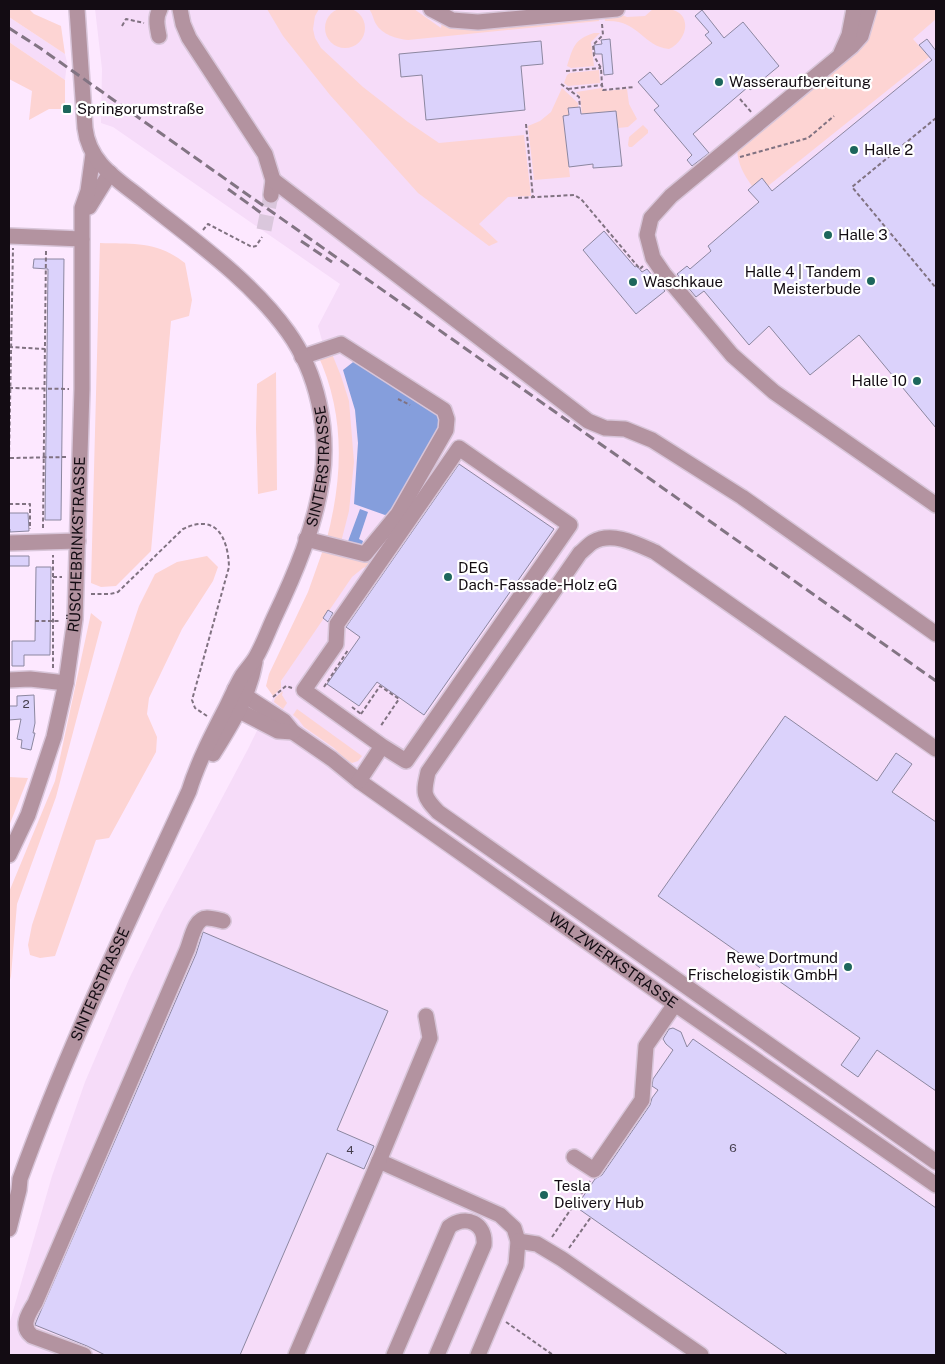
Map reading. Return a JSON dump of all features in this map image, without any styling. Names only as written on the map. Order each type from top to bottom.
[{"type":"street","name":"RÜSCHEBRINKSTRASSE","points":[[77,9],[85,128],[93,154],[110,173],[88,209],[83,222]]},
{"type":"street","points":[[180,9],[183,24],[189,38],[265,154],[273,180],[271,195]]},
{"type":"street","points":[[431,9],[452,20],[478,22],[607,10]]},
{"type":"street","points":[[840,56],[848,35],[854,9]]},
{"type":"street","points":[[870,9],[861,36],[852,46],[671,196],[651,218],[647,235],[653,258],[664,274],[732,356],[774,392],[936,505]]},
{"type":"street","points":[[159,11],[156,23],[159,36]]},
{"type":"street","name":"RÜSCHEBRINKSTRASSE","points":[[9,856],[28,815],[54,736],[66,683],[75,619],[82,389],[82,208],[88,191],[93,154]]},
{"type":"street","name":"SINTERSTRASSE","points":[[9,1200],[14,1187],[20,1179],[60,1076],[102,978],[189,791],[196,770],[233,708],[240,692],[253,675],[256,658],[294,575],[314,514],[322,482],[325,438],[321,410],[313,383],[289,333],[259,297],[218,260],[110,173]]},
{"type":"street","points":[[273,180],[588,421],[605,428],[625,429],[652,440],[742,497],[936,634]]},
{"type":"street","points":[[11,241],[82,239]]},
{"type":"street","points":[[302,357],[341,344],[444,410],[446,419],[446,430],[398,514],[365,554],[306,539]]},
{"type":"street","points":[[459,448],[570,525],[406,762],[377,742],[304,690],[336,644],[337,624],[459,448]]},
{"type":"street","points":[[936,749],[655,552],[631,541],[610,538],[594,542],[580,553],[428,772],[424,787],[426,800],[438,812],[936,1162]]},
{"type":"street","points":[[9,543],[78,541]]},
{"type":"street","points":[[9,680],[30,679],[66,683]]},
{"type":"street","name":"WALZWERKSTRASSE","points":[[240,692],[284,721],[293,732],[332,759],[358,781],[936,1185]]},
{"type":"street","name":"WALZWERKSTRASSE","points":[[233,708],[278,731],[293,732]]},
{"type":"street","points":[[358,781],[377,742]]},
{"type":"street","points":[[84,1355],[32,1336],[27,1332],[25,1326],[26,1319],[35,1304],[196,926],[198,922],[207,918],[224,921]]},
{"type":"street","points":[[574,1157],[594,1170],[642,1100],[646,1046],[675,1004]]},
{"type":"street","points":[[694,1017],[720,1011]]},
{"type":"street","points":[[296,1355],[430,1038],[426,1016]]},
{"type":"street","points":[[379,1161],[500,1214],[514,1228],[518,1241],[516,1265],[478,1355]]},
{"type":"street","name":"SINTERSTRASSE","points":[[9,1229],[20,1179]]},
{"type":"street","points":[[394,1355],[449,1228],[456,1222],[463,1220],[480,1228],[485,1236],[484,1245],[437,1355]]},
{"type":"street","points":[[518,1241],[537,1244],[701,1355]]},
{"type":"path","points":[[607,10],[603,35],[593,45],[594,56],[600,68],[603,90],[634,87]]},
{"type":"path","points":[[122,26],[126,19],[144,24],[159,11]]},
{"type":"path","points":[[566,71],[600,68]]},
{"type":"path","points":[[561,84],[579,97],[580,107]]},
{"type":"path","points":[[568,89],[602,85]]},
{"type":"path","points":[[740,99],[754,116]]},
{"type":"path","points":[[734,158],[808,138],[834,116]]},
{"type":"path","points":[[936,118],[852,187],[936,288]]},
{"type":"path","points":[[526,124],[533,198]]},
{"type":"path","points":[[518,198],[574,195],[581,199],[640,269],[653,258]]},
{"type":"path","points":[[203,231],[208,224],[252,246],[256,246],[262,237]]},
{"type":"path","points":[[11,241],[9,458],[72,457]]},
{"type":"path","points":[[43,536],[46,247]]},
{"type":"path","points":[[10,348],[45,349]]},
{"type":"path","points":[[10,388],[73,389]]},
{"type":"path","points":[[9,504],[30,504],[30,536]]},
{"type":"path","points":[[91,594],[118,592],[183,529],[196,523],[208,524],[218,530],[224,540],[228,553],[229,567],[192,700],[195,708],[207,716]]},
{"type":"path","points":[[53,669],[54,548]]},
{"type":"path","points":[[53,577],[65,577]]},
{"type":"path","points":[[53,600],[59,601]]},
{"type":"path","points":[[35,620],[64,621]]},
{"type":"path","points":[[276,695],[286,686]]},
{"type":"path","points":[[353,725],[380,686],[399,699],[377,742]]},
{"type":"path","points":[[545,1249],[567,1212],[592,1178],[594,1170]]},
{"type":"path","points":[[567,1251],[590,1217]]},
{"type":"path","points":[[503,1320],[553,1355]]},
{"type":"shaded area","points":[[349,8],[356,11],[362,17],[365,28],[364,36],[356,45],[349,48],[341,48],[334,45],[326,36],[325,24],[328,17],[337,9]]},
{"type":"shaded area","points":[[9,9],[29,9],[34,14],[61,26],[65,54],[9,17]]},
{"type":"shaded area","points":[[95,9],[936,9],[936,1355],[9,1355],[9,1325],[52,1176],[85,1082],[129,979],[161,913],[248,749],[330,582],[346,428],[318,326],[340,284],[113,127],[101,123],[102,69]]},
{"type":"shaded area","points":[[267,9],[319,9],[315,16],[313,29],[315,38],[321,48],[363,87],[439,143],[524,135],[531,196],[508,197],[479,224],[498,242],[489,246],[418,193],[330,95],[283,36]]},
{"type":"shaded area","points":[[369,9],[414,9],[441,28],[442,21],[598,15],[599,21],[408,40],[394,37],[378,28]]},
{"type":"shaded area","points":[[653,9],[667,9],[677,12],[685,21],[684,34],[669,49],[652,43],[626,24],[605,21],[604,14],[617,13],[627,17],[645,16]]},
{"type":"shaded area","points":[[874,9],[936,9],[936,19],[913,39],[929,57],[768,186],[762,179],[752,186],[742,169],[737,150],[791,104]]},
{"type":"shaded area","points":[[9,17],[65,54],[67,62],[65,80],[9,42]]},
{"type":"shaded area","points":[[594,33],[600,33],[591,42],[594,66],[571,68],[567,66],[578,41]]},
{"type":"shaded area","points":[[9,42],[65,80],[65,109],[49,109],[29,120],[32,91],[9,79]]},
{"type":"shaded area","points":[[599,70],[600,83],[568,86],[564,83],[567,75],[570,73]]},
{"type":"shaded area","points":[[562,88],[578,103],[578,108],[568,108],[569,115],[563,116],[570,177],[534,180],[528,126],[540,121],[551,112]]},
{"type":"shaded area","points":[[602,88],[603,91],[627,89],[629,104],[637,119],[628,127],[618,128],[616,111],[582,114],[580,96],[576,92]]},
{"type":"shaded area","points":[[643,125],[648,130],[648,133],[632,147],[629,147],[629,137]]},
{"type":"shaded area","points":[[100,243],[144,245],[155,247],[175,256],[185,263],[192,300],[189,316],[171,321],[151,551],[116,586],[101,587],[91,583]]},
{"type":"shaded area","points":[[330,349],[349,401],[354,462],[349,511],[340,546],[326,542],[336,494],[339,447],[333,400],[317,353]]},
{"type":"shaded area","points":[[276,372],[277,490],[258,494],[257,384]]},
{"type":"shaded area","points":[[324,547],[371,563],[352,577],[281,681],[281,688],[273,696],[266,686],[269,674],[308,592]]},
{"type":"shaded area","points":[[207,556],[218,567],[213,581],[182,629],[149,698],[147,714],[157,737],[156,752],[109,838],[96,840],[55,956],[40,958],[30,955],[28,945],[32,925],[139,606],[155,574],[177,562]]},
{"type":"shaded area","points":[[91,613],[102,622],[56,797],[17,904],[9,983],[9,892],[55,781]]},
{"type":"shaded area","points":[[283,691],[282,695],[287,703],[283,709],[274,702],[275,698]]},
{"type":"shaded area","points":[[297,709],[362,756],[358,761],[352,763],[346,760],[334,748],[304,727],[293,715]]},
{"type":"shaded area","points":[[9,777],[28,778],[9,826]]},
{"type":"water","points":[[357,359],[440,413],[442,429],[393,512],[385,515],[354,504],[358,443],[355,410],[343,370]]},
{"type":"water","points":[[360,509],[368,512],[359,539],[363,541],[361,548],[347,544]]},
{"type":"building","name":"Wasseraufbereitung","points":[[702,10],[724,38],[743,22],[779,66],[750,90],[748,87],[693,134],[709,153],[692,166],[687,160],[692,155],[654,110],[659,106],[638,82],[650,72],[661,85],[712,43],[705,35],[709,32],[695,16]]},
{"type":"building","points":[[610,39],[613,74],[604,75],[602,54],[595,54],[594,45],[602,44],[601,40]]},
{"type":"building","points":[[927,39],[936,51],[936,428],[859,335],[810,375],[769,326],[749,345],[704,291],[696,297],[677,274],[687,266],[690,269],[711,251],[708,246],[759,202],[748,190],[762,178],[772,191],[932,60],[919,45]]},
{"type":"building","points":[[541,41],[543,64],[521,66],[525,110],[426,120],[422,75],[401,77],[399,54]]},
{"type":"building","points":[[580,107],[581,114],[616,111],[622,166],[593,168],[593,164],[569,167],[563,116],[569,115],[568,108]]},
{"type":"building","name":"Waschkaue","points":[[604,231],[635,267],[637,266],[642,272],[647,269],[665,291],[636,314],[583,250]]},
{"type":"building","points":[[34,259],[64,259],[61,520],[45,520],[48,269],[33,268]]},
{"type":"building","name":"DEG Dach-Fassade-Holz eG","points":[[459,464],[554,529],[424,715],[377,682],[359,706],[327,684],[360,637],[346,627]]},
{"type":"building","points":[[9,513],[28,513],[29,531],[10,532]]},
{"type":"building","points":[[9,556],[29,556],[29,566],[9,566]]},
{"type":"building","points":[[36,567],[51,567],[50,655],[24,655],[24,666],[12,666],[12,641],[35,641]]},
{"type":"building","points":[[328,610],[333,613],[328,622],[323,618]]},
{"type":"building","points":[[34,695],[35,723],[33,733],[35,733],[31,750],[21,748],[22,740],[17,739],[21,719],[9,720],[9,706],[17,706],[17,696]]},
{"type":"building","name":"Rewe Dortmund Frischelogistik GmbH","points":[[785,716],[877,781],[896,753],[912,764],[892,792],[936,822],[936,1091],[877,1050],[858,1077],[841,1065],[860,1038],[658,896]]},
{"type":"building","points":[[203,932],[388,1011],[337,1130],[374,1146],[364,1169],[327,1153],[240,1355],[105,1355],[35,1325],[196,954]]},
{"type":"building","points":[[673,1028],[681,1032],[687,1047],[693,1039],[936,1208],[936,1355],[788,1355],[576,1207],[595,1179],[602,1175],[650,1105],[652,1098],[658,1090],[652,1086],[653,1079],[673,1050],[663,1039],[669,1029]]},
{"type":"tunnel","points":[[264,230],[271,195]]},
{"type":"railway","points":[[9,28],[40,48],[936,681]]},
{"type":"railway","points":[[228,189],[264,215]]},
{"type":"railway","points":[[301,241],[332,262]]},
{"type":"place","name":"Wasseraufbereitung","points":[[719,82]]},
{"type":"place","name":"Springorumstraße","points":[[67,109]]},
{"type":"place","name":"Halle 2","points":[[854,150]]},
{"type":"place","name":"Halle 3","points":[[828,235]]},
{"type":"place","name":"Halle 4 | Tandem Meisterbude","points":[[871,281]]},
{"type":"place","name":"Waschkaue","points":[[633,282]]},
{"type":"place","name":"Halle 10","points":[[917,381]]},
{"type":"place","name":"DEG Dach-Fassade-Holz eG","points":[[448,577]]},
{"type":"place","name":"Rewe Dortmund Frischelogistik GmbH","points":[[848,967]]},
{"type":"place","name":"Tesla Delivery Hub","points":[[544,1195]]}]
